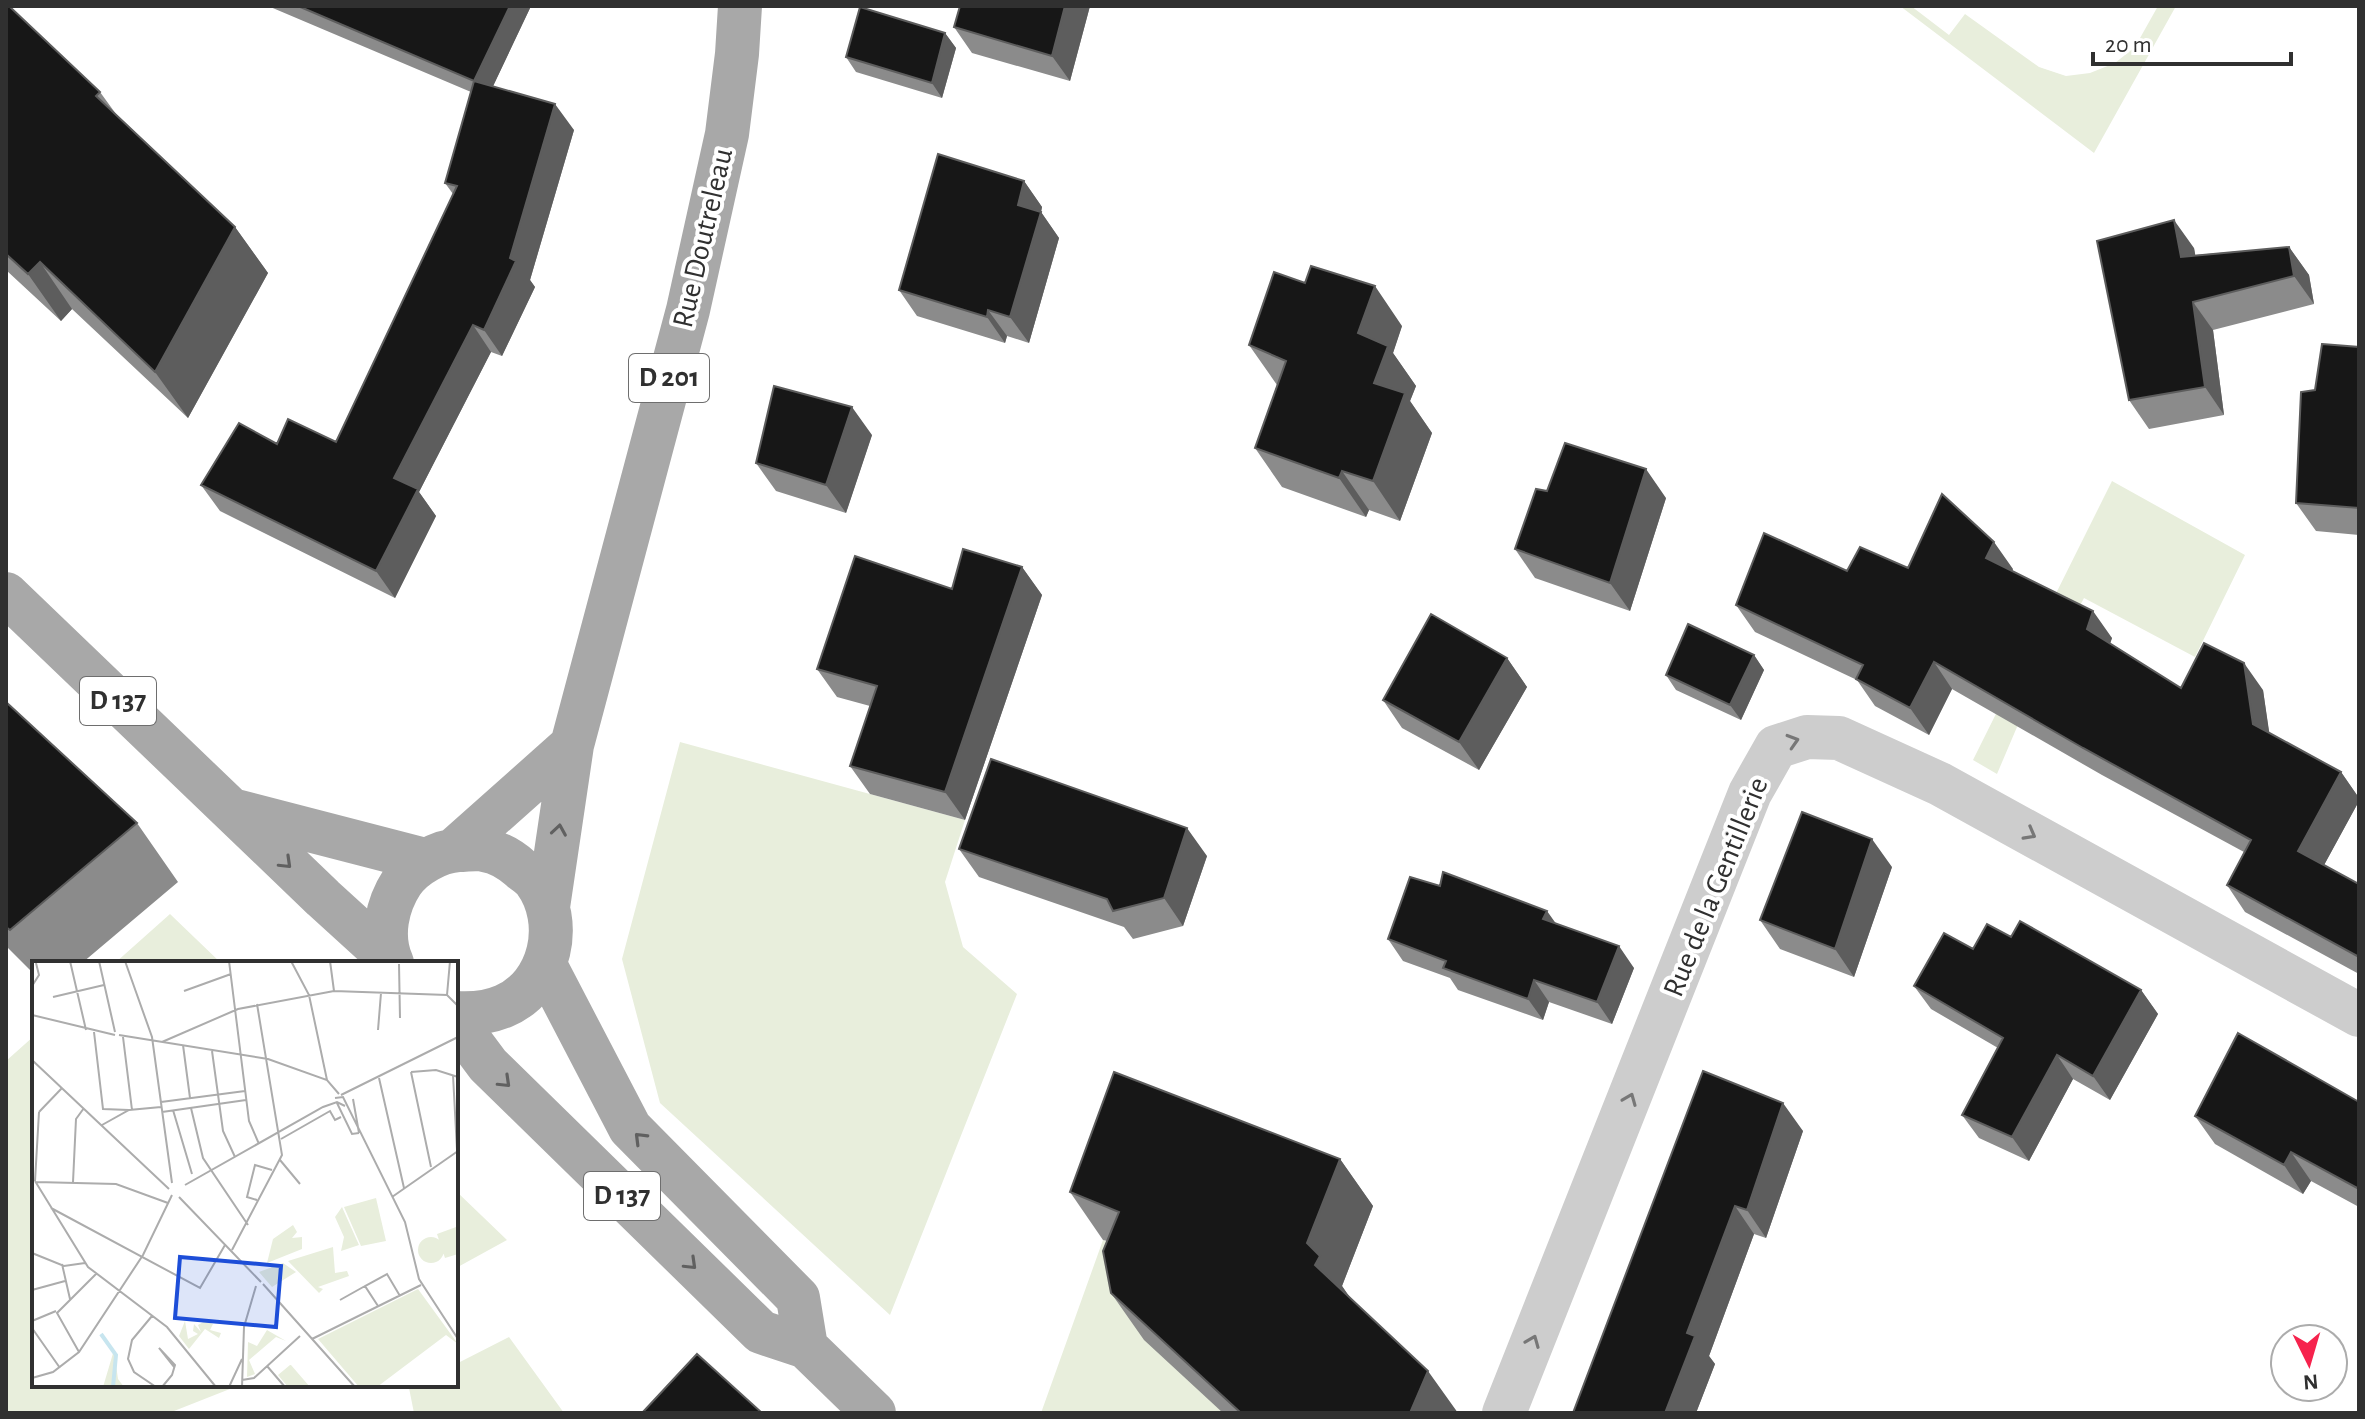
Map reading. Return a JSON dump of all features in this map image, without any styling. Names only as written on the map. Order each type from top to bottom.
[{"type":"main road","name":"Rue Doutreleau","points":[[545,965],[551,938],[548,907],[572,745],[688,310],[727,134],[740,6]]},
{"type":"main road","name":"D 137","points":[[6,594],[391,961]]},
{"type":"main road","points":[[391,961],[385,930],[390,903],[404,879],[439,855],[572,745]]},
{"type":"main road","name":"D 137","points":[[230,809],[439,855]]},
{"type":"main road","points":[[439,855],[484,850],[512,861],[535,881],[548,907]]},
{"type":"main road","points":[[458,1013],[478,1014],[505,1006],[529,990],[545,965]]},
{"type":"main road","name":"D 137","points":[[545,965],[630,1128],[798,1298],[806,1347]]},
{"type":"main road","name":"D 137","points":[[458,1025],[488,1065],[761,1332],[806,1347],[874,1413]]},
{"type":"street","name":"Rue de la Gentillerie","points":[[1504,1413],[1750,793],[1776,747],[1807,737],[1839,738],[1940,784],[2359,1015]]},
{"type":"green space","points":[[1900,6],[1911,6],[1949,35],[1965,14],[2039,67],[2066,76],[2090,73],[2115,63],[2135,47],[2158,6],[2176,6],[2094,153]]},
{"type":"green space","points":[[2112,481],[2245,555],[2195,657],[2084,598],[2017,727],[1997,774],[1973,760]]},
{"type":"green space","points":[[680,742],[965,820],[945,882],[963,947],[1017,994],[890,1315],[660,1103],[622,959]]},
{"type":"green space","points":[[170,914],[219,961],[117,961]]},
{"type":"green space","points":[[32,1038],[32,1387],[235,1387],[169,1413],[6,1413],[6,1061]]},
{"type":"green space","points":[[458,1193],[507,1240],[458,1267]]},
{"type":"green space","points":[[1103,1240],[1152,1260],[1224,1413],[1041,1413]]},
{"type":"green space","points":[[509,1337],[564,1413],[414,1413],[409,1388],[458,1387],[458,1363]]},
{"type":"building","points":[[6,6],[100,92],[96,96],[235,227],[155,372],[40,262],[28,274],[6,254]]},
{"type":"building","points":[[298,6],[510,6],[474,81]]},
{"type":"building","points":[[960,6],[1065,6],[1052,56],[954,27]]},
{"type":"building","points":[[860,7],[945,33],[932,83],[846,57]]},
{"type":"building","points":[[474,81],[555,104],[510,258],[516,261],[484,330],[473,325],[394,478],[418,489],[376,571],[201,485],[239,423],[277,444],[288,419],[336,442],[457,186],[445,183]]},
{"type":"building","points":[[938,154],[1024,181],[1018,205],[1041,212],[1010,317],[988,310],[987,317],[899,290]]},
{"type":"building","points":[[2174,220],[2181,257],[2289,247],[2294,276],[2193,302],[2205,387],[2129,400],[2097,241]]},
{"type":"building","points":[[1311,266],[1375,286],[1358,333],[1388,346],[1374,383],[1405,393],[1373,481],[1342,471],[1339,478],[1255,448],[1286,361],[1249,345],[1274,272],[1305,283]]},
{"type":"building","points":[[2322,344],[2359,347],[2359,508],[2296,503],[2301,392],[2315,390]]},
{"type":"building","points":[[774,386],[852,407],[826,485],[756,463]]},
{"type":"building","points":[[1565,443],[1646,469],[1610,583],[1515,549],[1536,489],[1547,491]]},
{"type":"building","points":[[1942,494],[1994,542],[1986,558],[2093,611],[2087,629],[2181,688],[2204,643],[2244,663],[2253,724],[2341,772],[2298,851],[2359,884],[2359,957],[2227,885],[2251,840],[1934,662],[1910,708],[1856,679],[1863,665],[1736,605],[1764,533],[1847,571],[1860,547],[1908,568]]},
{"type":"building","points":[[963,549],[1022,567],[945,792],[850,766],[877,686],[817,669],[855,556],[952,589]]},
{"type":"building","points":[[1431,614],[1507,658],[1459,742],[1383,700]]},
{"type":"building","points":[[1688,624],[1754,655],[1730,705],[1666,675]]},
{"type":"building","points":[[6,702],[137,823],[10,930],[6,927]]},
{"type":"building","points":[[991,759],[1187,828],[1164,898],[1113,911],[1107,899],[959,849]]},
{"type":"building","points":[[1802,812],[1872,839],[1835,949],[1760,920]]},
{"type":"building","points":[[1443,872],[1547,911],[1543,919],[1619,946],[1597,1002],[1534,980],[1528,999],[1443,968],[1446,961],[1388,939],[1410,877],[1440,886]]},
{"type":"building","points":[[2020,921],[2141,990],[2093,1076],[2057,1055],[2012,1137],[1962,1115],[2003,1038],[1914,986],[1944,933],[1973,949],[1987,924],[2011,937]]},
{"type":"building","points":[[2238,1033],[2359,1102],[2359,1189],[2291,1152],[2284,1165],[2195,1116]]},
{"type":"building","points":[[1703,1071],[1783,1103],[1747,1210],[1735,1206],[1687,1333],[1695,1336],[1665,1413],[1573,1413]]},
{"type":"building","points":[[1114,1072],[1340,1159],[1307,1243],[1320,1256],[1315,1265],[1428,1371],[1410,1413],[1241,1413],[1111,1293],[1103,1251],[1119,1212],[1070,1192]]},
{"type":"building","points":[[697,1354],[762,1413],[642,1413]]}]
